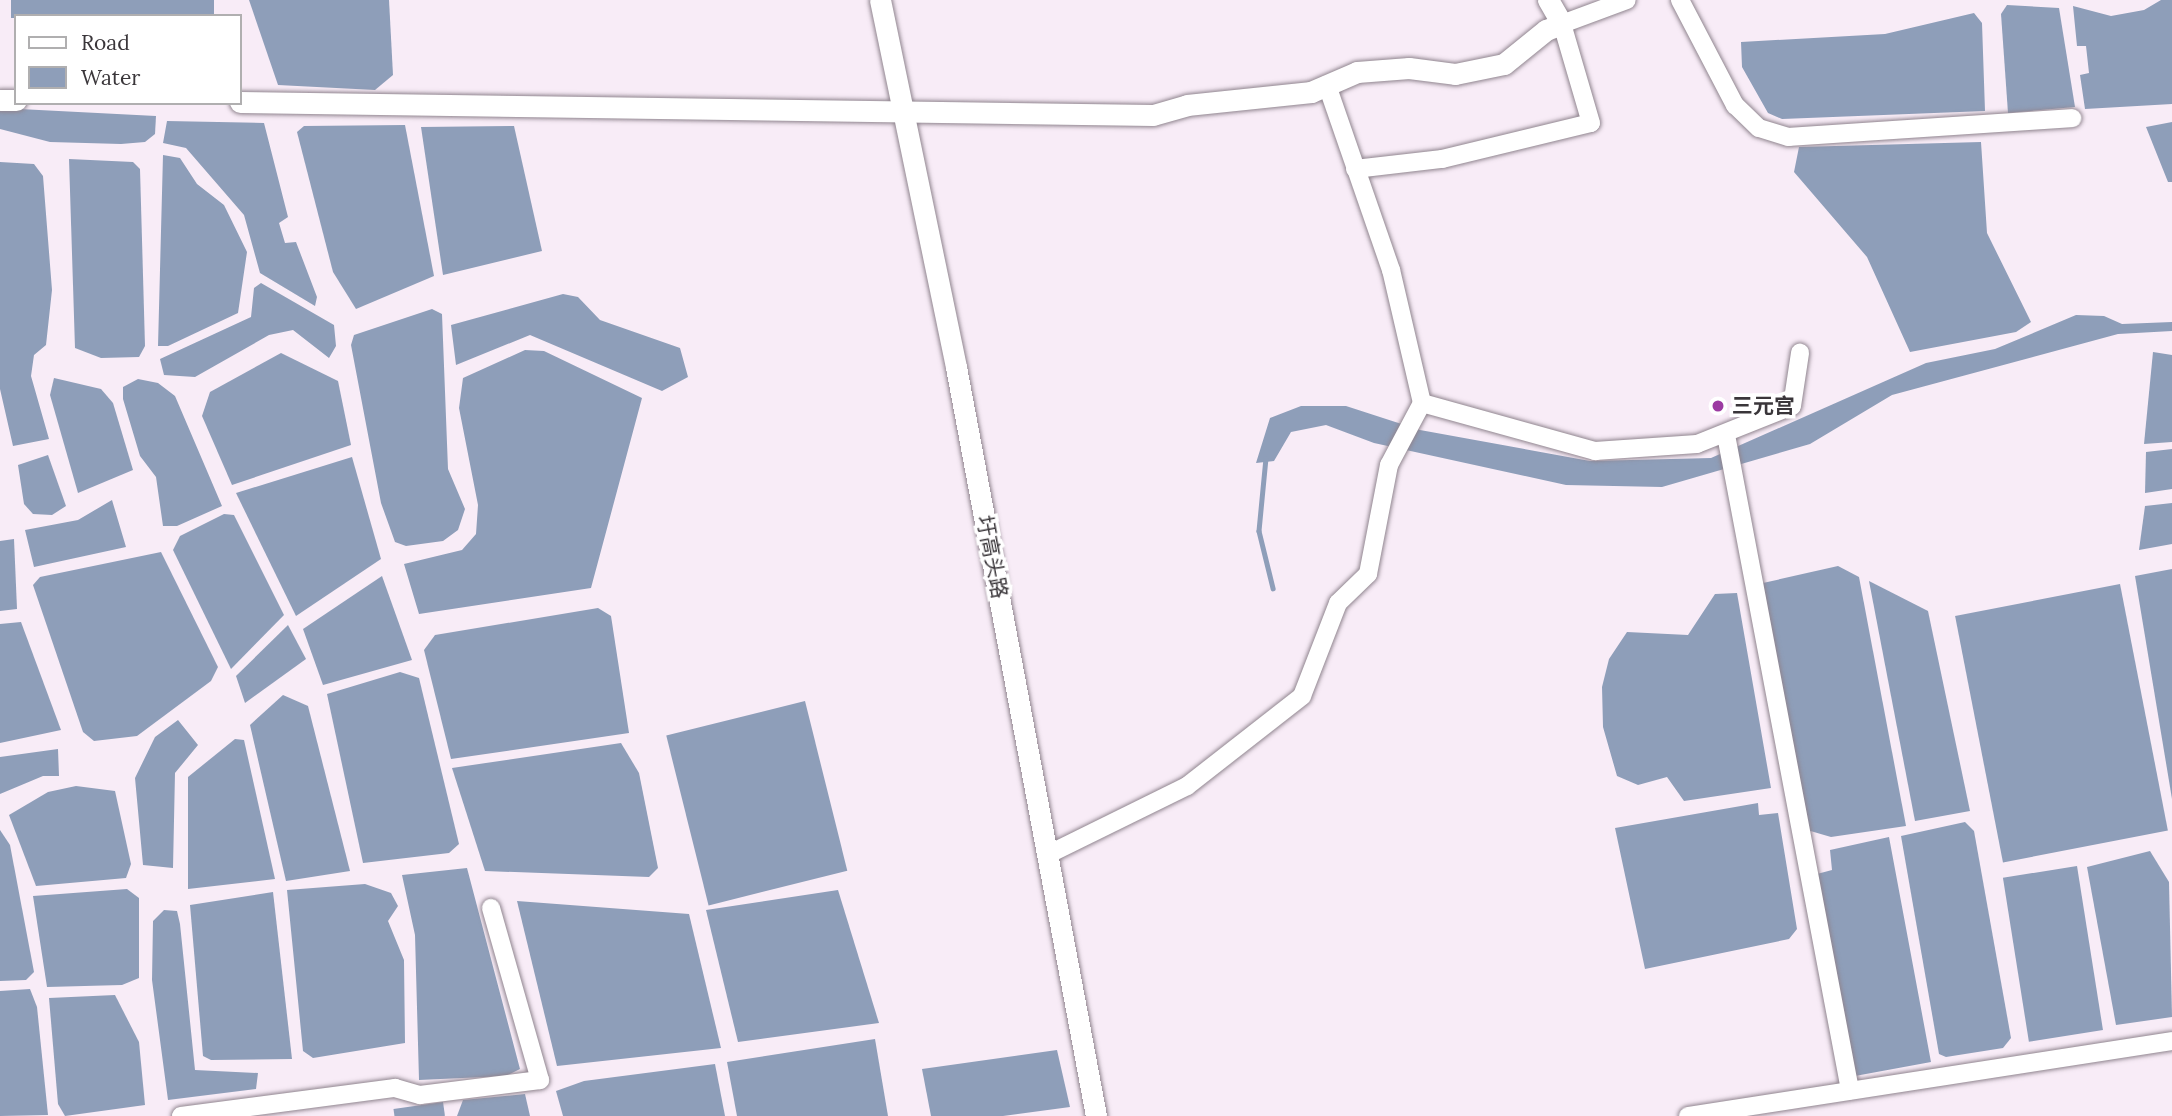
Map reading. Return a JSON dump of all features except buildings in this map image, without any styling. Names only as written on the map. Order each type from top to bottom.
[{"type":"street","name":"圩高头路","points":[[880,0],[1048,855],[1096,1116]]},
{"type":"street","points":[[1355,169],[1442,159],[1591,124],[1562,24],[1548,0]]},
{"type":"street","points":[[242,103],[903,108],[1153,116],[1187,104],[1311,92],[1357,72],[1409,68],[1455,74],[1504,64],[1546,30],[1627,0]]},
{"type":"street","points":[[1680,0],[1735,105],[1759,128],[1789,137],[2072,118]]},
{"type":"street","points":[[1048,855],[1187,786],[1302,695],[1338,603],[1368,574],[1394,455],[1422,403],[1391,270],[1326,85]]},
{"type":"street","points":[[1422,403],[1595,451],[1728,442],[1792,406],[1800,353]]},
{"type":"street","points":[[1728,442],[1850,1090]]},
{"type":"street","points":[[181,1116],[395,1088],[420,1095],[540,1080],[491,908]]},
{"type":"street","points":[[1688,1116],[2172,1041]]},
{"type":"water","points":[[11,0],[214,0],[214,14],[14,14],[14,18],[11,18]]},
{"type":"water","points":[[249,0],[389,0],[393,75],[375,90],[278,85]]},
{"type":"water","points":[[2161,0],[2172,0],[2172,104],[2085,109],[2080,75],[2089,73],[2086,46],[2077,46],[2073,6],[2111,16],[2144,10]]},
{"type":"water","points":[[2007,5],[2059,8],[2075,107],[2008,113],[2001,14]]},
{"type":"water","points":[[1974,13],[1982,23],[1985,111],[1782,119],[1768,113],[1742,67],[1741,42],[1885,34]]},
{"type":"water","points":[[0,108],[156,116],[155,134],[145,142],[121,144],[50,142],[0,129]]},
{"type":"water","points":[[167,121],[264,123],[288,217],[279,223],[285,243],[296,242],[317,297],[315,306],[260,273],[244,215],[186,148],[163,143]]},
{"type":"water","points":[[2172,122],[2172,182],[2168,182],[2146,127]]},
{"type":"water","points":[[405,125],[434,276],[356,309],[333,272],[297,132],[304,126]]},
{"type":"water","points":[[514,126],[542,251],[443,275],[421,127]]},
{"type":"water","points":[[1981,142],[1987,233],[2031,322],[2016,332],[1910,352],[1867,257],[1794,172],[1799,147]]},
{"type":"water","points":[[163,155],[180,158],[197,184],[224,205],[247,252],[238,313],[168,346],[158,346]]},
{"type":"water","points":[[69,159],[133,162],[140,169],[145,346],[139,357],[101,358],[75,348]]},
{"type":"water","points":[[0,162],[34,164],[43,176],[52,290],[46,345],[34,355],[31,376],[49,439],[13,446],[0,389]]},
{"type":"water","points":[[261,283],[334,325],[336,346],[329,358],[293,330],[269,335],[195,377],[164,375],[160,359],[251,317],[254,288]]},
{"type":"water","points":[[563,294],[578,297],[600,320],[680,348],[688,377],[662,391],[530,335],[456,365],[451,325]]},
{"type":"water","points":[[432,309],[442,314],[448,469],[465,509],[458,530],[443,541],[406,546],[395,542],[381,503],[351,345],[354,335]]},
{"type":"water","points":[[2076,315],[2104,316],[2122,324],[2172,322],[2172,331],[2118,334],[1892,395],[1810,444],[1662,487],[1566,485],[1374,443],[1326,425],[1291,432],[1274,461],[1256,463],[1270,418],[1301,406],[1346,406],[1420,430],[1590,461],[1711,458],[1926,363],[1995,349]]},
{"type":"water","points":[[525,350],[544,351],[642,398],[591,588],[419,614],[404,564],[462,550],[476,534],[478,505],[459,408],[463,378]]},
{"type":"water","points":[[2153,352],[2172,355],[2172,442],[2144,444]]},
{"type":"water","points":[[281,353],[338,381],[351,445],[232,485],[202,416],[210,392]]},
{"type":"water","points":[[54,378],[101,389],[113,403],[133,470],[78,493],[50,395]]},
{"type":"water","points":[[138,379],[158,383],[175,396],[222,506],[177,526],[163,526],[156,477],[140,456],[123,399],[123,387]]},
{"type":"water","points":[[2172,449],[2172,489],[2145,493],[2146,452]]},
{"type":"water","points":[[48,455],[66,506],[52,515],[33,514],[24,504],[18,465]]},
{"type":"water","points":[[352,457],[381,559],[296,616],[236,493]]},
{"type":"water","points":[[112,500],[126,547],[34,567],[25,530],[78,520]]},
{"type":"water","points":[[2172,503],[2172,544],[2139,550],[2145,506]]},
{"type":"water","points":[[224,514],[234,515],[284,615],[231,669],[173,550],[180,536]]},
{"type":"water","points":[[14,539],[17,609],[0,611],[0,541]]},
{"type":"water","points":[[161,552],[218,667],[211,681],[137,736],[94,741],[83,732],[33,585],[40,577]]},
{"type":"water","points":[[1838,566],[1859,577],[1906,826],[1831,837],[1807,830],[1763,583]]},
{"type":"water","points":[[2172,569],[2172,799],[2135,576]]},
{"type":"water","points":[[382,576],[412,660],[323,685],[303,629]]},
{"type":"water","points":[[1869,581],[1928,611],[1970,811],[1915,821]]},
{"type":"water","points":[[2120,584],[2168,830],[2003,862],[1955,616]]},
{"type":"water","points":[[1737,593],[1771,788],[1684,801],[1667,777],[1638,785],[1617,776],[1603,727],[1602,687],[1609,659],[1627,632],[1688,635],[1715,594]]},
{"type":"water","points":[[598,608],[611,616],[629,733],[451,759],[424,650],[435,635]]},
{"type":"water","points":[[21,622],[61,730],[0,743],[0,624]]},
{"type":"water","points":[[288,625],[306,659],[245,703],[236,676]]},
{"type":"water","points":[[400,672],[419,678],[459,844],[449,853],[363,863],[327,694]]},
{"type":"water","points":[[283,695],[308,706],[350,871],[286,881],[250,725]]},
{"type":"water","points":[[805,701],[847,871],[709,905],[666,736]]},
{"type":"water","points":[[178,720],[198,745],[175,773],[173,868],[143,865],[135,778],[155,737]]},
{"type":"water","points":[[235,739],[244,740],[275,879],[188,889],[188,777]]},
{"type":"water","points":[[621,743],[639,773],[658,868],[649,877],[485,871],[452,768]]},
{"type":"water","points":[[58,749],[59,776],[43,776],[0,794],[0,757]]},
{"type":"water","points":[[76,786],[115,791],[131,864],[126,878],[36,886],[9,815],[48,792]]},
{"type":"water","points":[[1758,803],[1759,815],[1778,813],[1797,929],[1789,939],[1645,969],[1615,828]]},
{"type":"water","points":[[1965,822],[1974,831],[2011,1038],[2003,1048],[1946,1057],[1939,1054],[1901,836]]},
{"type":"water","points":[[0,830],[10,845],[34,972],[26,980],[0,981]]},
{"type":"water","points":[[1889,837],[1931,1062],[1855,1076],[1817,874],[1832,870],[1830,850]]},
{"type":"water","points":[[2150,851],[2169,882],[2172,1017],[2116,1025],[2087,867]]},
{"type":"water","points":[[2077,866],[2103,1030],[2029,1042],[2003,878]]},
{"type":"water","points":[[467,868],[520,1069],[506,1076],[419,1080],[415,935],[402,875]]},
{"type":"water","points":[[365,884],[391,893],[398,906],[388,921],[404,960],[405,1043],[313,1058],[303,1051],[287,890]]},
{"type":"water","points":[[127,889],[139,898],[139,978],[122,985],[47,987],[33,896]]},
{"type":"water","points":[[838,890],[879,1023],[738,1042],[706,910]]},
{"type":"water","points":[[273,892],[292,1059],[211,1060],[203,1056],[190,905]]},
{"type":"water","points":[[517,901],[689,914],[721,1048],[557,1066]]},
{"type":"water","points":[[164,910],[177,911],[180,924],[195,1070],[258,1073],[256,1089],[168,1100],[152,980],[153,921]]},
{"type":"water","points":[[30,989],[37,1007],[48,1115],[0,1116],[0,991]]},
{"type":"water","points":[[115,995],[139,1042],[145,1105],[65,1116],[58,1104],[49,998]]},
{"type":"water","points":[[875,1039],[888,1116],[737,1116],[727,1062]]},
{"type":"water","points":[[1057,1050],[1070,1107],[1003,1116],[931,1116],[922,1069]]},
{"type":"water","points":[[715,1064],[725,1116],[563,1116],[556,1091],[584,1081]]},
{"type":"water","points":[[525,1094],[530,1116],[457,1116],[463,1100]]},
{"type":"water","points":[[443,1102],[445,1116],[394,1116],[393,1109]]},
{"type":"waterway","points":[[1266,458],[1259,531],[1273,588]]},
{"type":"place","name":"三元宫","points":[[1718,406]]}]
